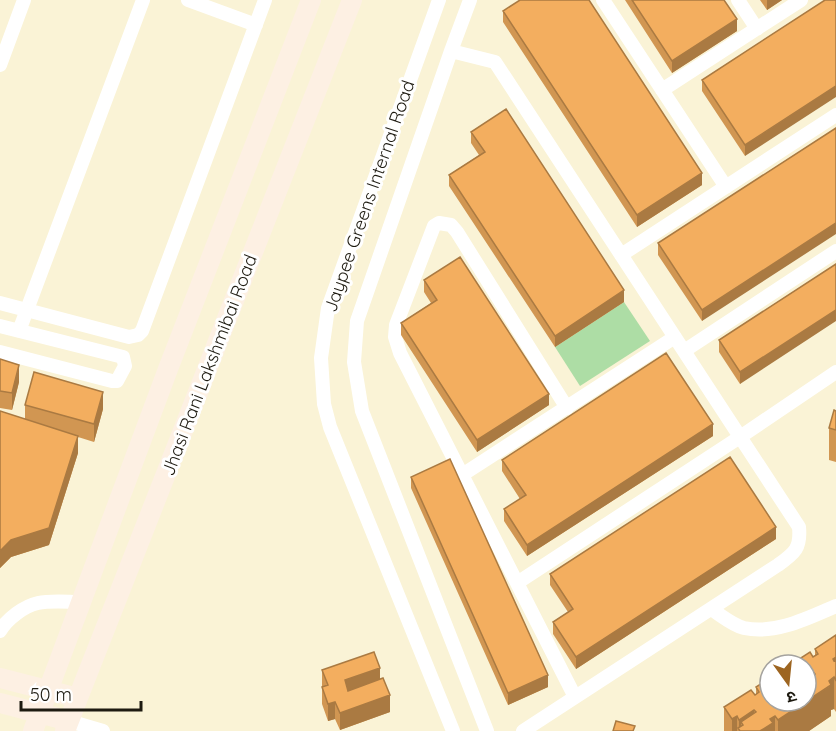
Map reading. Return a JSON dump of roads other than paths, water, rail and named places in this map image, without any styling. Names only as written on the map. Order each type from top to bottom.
[{"type":"main road","name":"Jhasi Rani Lakshmibai Road","points":[[36,722],[205,272],[311,0]]},
{"type":"main road","name":"Jhasi Rani Lakshmibai Road","points":[[67,726],[352,0]]},
{"type":"main road","points":[[0,678],[78,698]]},
{"type":"main road","points":[[0,703],[36,722],[67,726]]},
{"type":"street","points":[[0,65],[24,0]]},
{"type":"street","points":[[19,330],[143,0]]},
{"type":"street","points":[[188,0],[256,25]]},
{"type":"street","points":[[0,303],[129,337],[138,335],[142,331],[266,0]]},
{"type":"street","name":"Jaypee Greens Internal Road","points":[[439,0],[328,308],[321,358],[324,404],[330,427],[453,731]]},
{"type":"street","name":"Jaypee Greens Internal Road","points":[[471,0],[357,321],[354,362],[362,411],[487,731]]},
{"type":"street","points":[[603,0],[726,187]]},
{"type":"street","points":[[738,0],[757,29]]},
{"type":"street","points":[[662,90],[801,0]]},
{"type":"street","points":[[451,51],[495,62],[799,527],[801,540],[793,554],[523,731]]},
{"type":"street","points":[[621,255],[836,115]]},
{"type":"street","points":[[567,408],[457,231],[451,225],[439,223],[434,226],[396,325],[395,337],[400,353],[575,697]]},
{"type":"street","points":[[684,351],[836,251]]},
{"type":"street","points":[[0,326],[123,357],[125,366],[117,381],[112,381],[0,351]]},
{"type":"street","points":[[462,476],[675,337]]},
{"type":"street","points":[[517,583],[836,372]]},
{"type":"street","points":[[0,631],[3,625],[20,612],[38,603],[82,602]]},
{"type":"street","points":[[711,609],[744,628],[758,628],[778,627],[797,622],[836,606]]},
{"type":"street","points":[[67,726],[103,731]]}]
